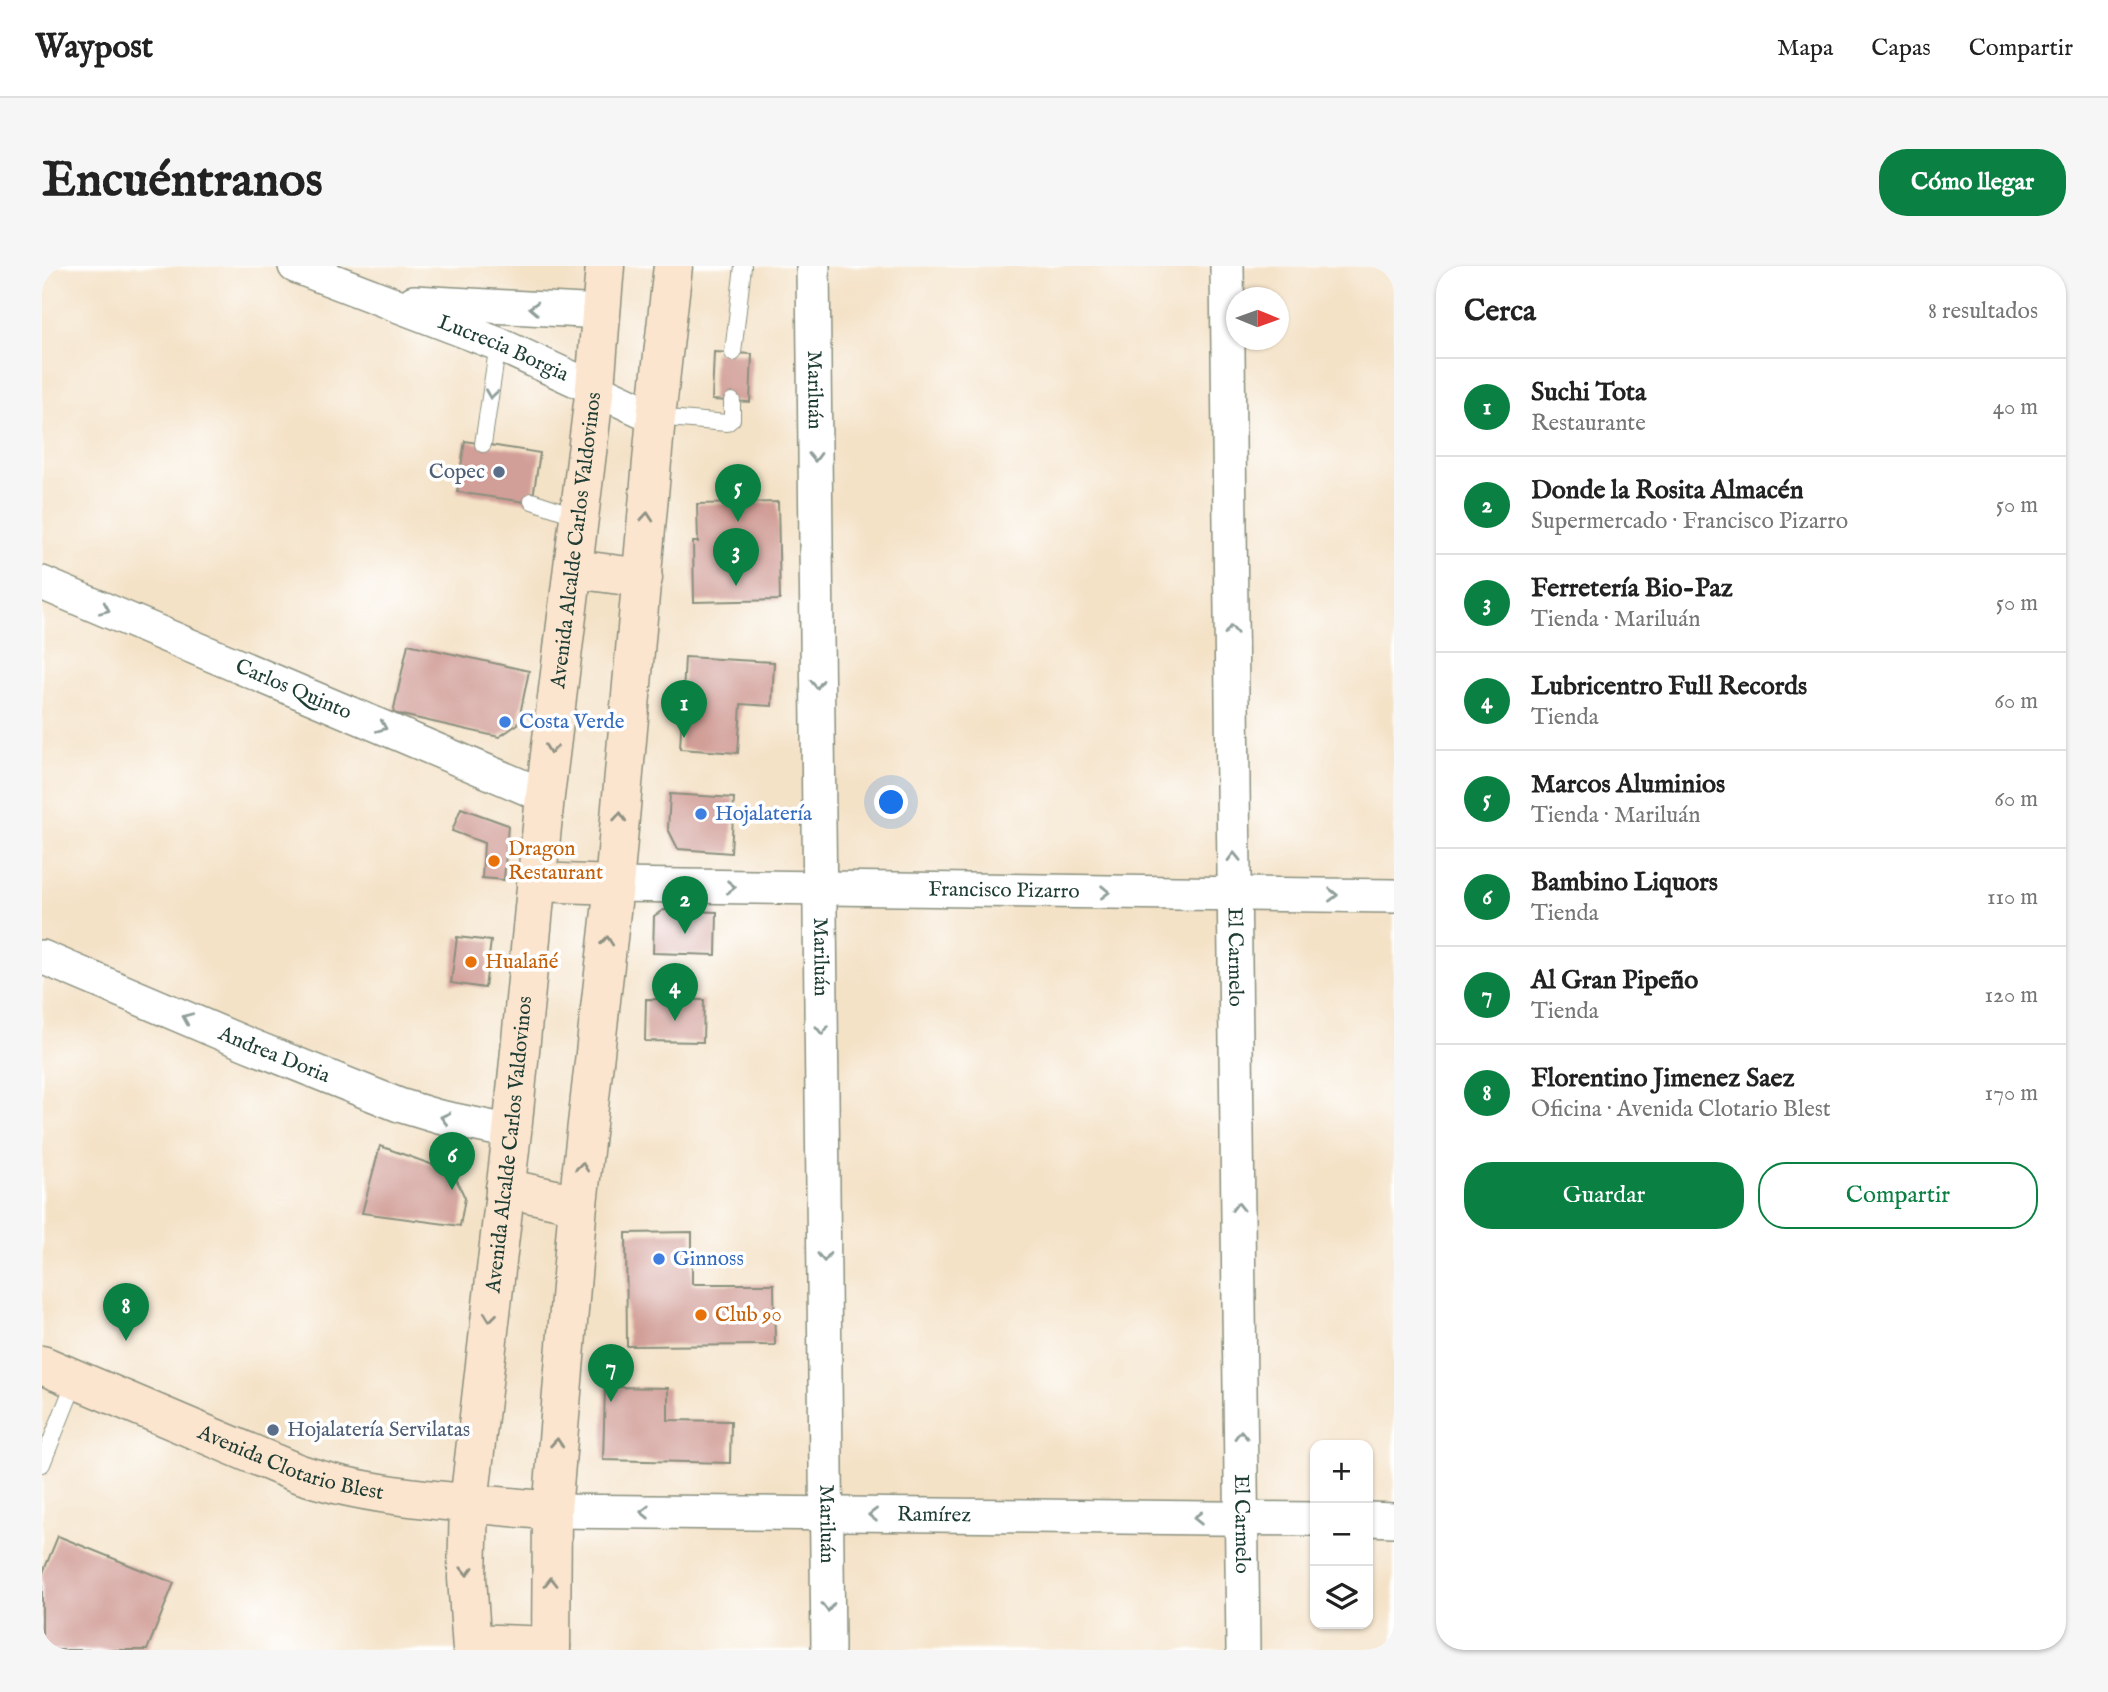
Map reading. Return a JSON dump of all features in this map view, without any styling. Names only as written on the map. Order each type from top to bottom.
[{"type":"main road","name":"Avenida Alcalde Carlos Valdovinos","points":[[472,1646],[467,1578],[469,1503],[512,1132],[545,796],[595,387],[605,266]]},
{"type":"main road","points":[[472,1646],[551,1648],[552,1511],[578,1204],[614,885],[656,417],[673,266]]},
{"type":"main road","points":[[574,569],[643,578]]},
{"type":"main road","points":[[536,882],[614,885]]},
{"type":"main road","points":[[505,1188],[578,1204]]},
{"type":"main road","name":"Avenida Clotario Blest","points":[[59,1372],[323,1482],[362,1491],[552,1511]]},
{"type":"street","name":"Lucrecia Borgia","points":[[295,266],[498,344],[656,417]]},
{"type":"street","name":"Mariluán","points":[[813,266],[828,1650]]},
{"type":"street","name":"El Carmelo","points":[[1227,266],[1243,1650]]},
{"type":"street","name":"Lucrecia Borgia","points":[[387,301],[602,312]]},
{"type":"street","name":"Carlos Quinto","points":[[42,583],[545,796]]},
{"type":"street","name":"Francisco Pizarro","points":[[614,885],[1394,896]]},
{"type":"street","name":"Andrea Doria","points":[[42,957],[399,1105],[439,1117],[512,1132]]},
{"type":"street","name":"Ramírez","points":[[552,1511],[1310,1519]]},
{"type":"street","points":[[1373,1519],[1394,1520]]},
{"type":"lane","points":[[733,353],[743,266]]},
{"type":"lane","points":[[483,444],[498,344]]},
{"type":"lane","points":[[656,417],[727,424],[732,419],[732,401]]},
{"type":"lane","points":[[532,501],[580,517]]},
{"type":"lane","points":[[42,1464],[59,1372]]},
{"type":"building","points":[[714,352],[752,354],[750,402],[712,400]]},
{"type":"building","name":"Copec","points":[[465,441],[540,453],[532,503],[457,492]]},
{"type":"building","points":[[778,502],[780,600],[694,602],[693,542],[698,542],[697,504]]},
{"type":"building","points":[[408,644],[529,671],[518,724],[499,737],[393,713]]},
{"type":"building","points":[[685,657],[774,662],[772,706],[741,704],[738,753],[680,749]]},
{"type":"building","name":"Hojalatería","points":[[670,794],[734,798],[731,853],[678,849],[668,829]]},
{"type":"building","name":"Dragon Restaurant","points":[[461,808],[508,825],[504,880],[482,878],[484,843],[452,831]]},
{"type":"building","points":[[663,910],[717,912],[716,955],[653,953],[654,916]]},
{"type":"building","name":"Hualañé","points":[[457,937],[491,941],[485,988],[451,983]]},
{"type":"building","points":[[646,999],[704,1000],[703,1042],[645,1041]]},
{"type":"building","points":[[380,1146],[453,1172],[465,1198],[460,1226],[362,1213]]},
{"type":"building","name":"Club 90","points":[[692,1232],[692,1284],[774,1284],[775,1345],[627,1346],[626,1233]]},
{"type":"building","points":[[605,1387],[668,1388],[668,1420],[731,1421],[730,1463],[603,1460]]},
{"type":"building","points":[[58,1536],[174,1583],[147,1650],[42,1650],[42,1575]]},
{"type":"place","name":"Copec","points":[[499,472]]},
{"type":"place","name":"Marcos Aluminios","points":[[738,522]]},
{"type":"place","name":"Ferretería Bio-Paz","points":[[736,586]]},
{"type":"place","name":"Costa Verde","points":[[505,722]]},
{"type":"place","name":"Suchi Tota","points":[[684,738]]},
{"type":"place","name":"Hojalatería","points":[[701,814]]},
{"type":"place","name":"Dragon Restaurant","points":[[494,861]]},
{"type":"place","name":"Donde la Rosita Almacén","points":[[685,934]]},
{"type":"place","name":"Hualañé","points":[[471,962]]},
{"type":"place","name":"Lubricentro Full Records","points":[[675,1021]]},
{"type":"place","name":"Bambino Liquors","points":[[452,1190]]},
{"type":"place","name":"Ginnoss","points":[[659,1259]]},
{"type":"place","name":"Club 90","points":[[701,1315]]},
{"type":"place","name":"Florentino Jimenez Saez","points":[[126,1341]]},
{"type":"place","name":"Al Gran Pipeño","points":[[611,1402]]},
{"type":"place","name":"Hojalatería Servilatas","points":[[273,1430]]}]
